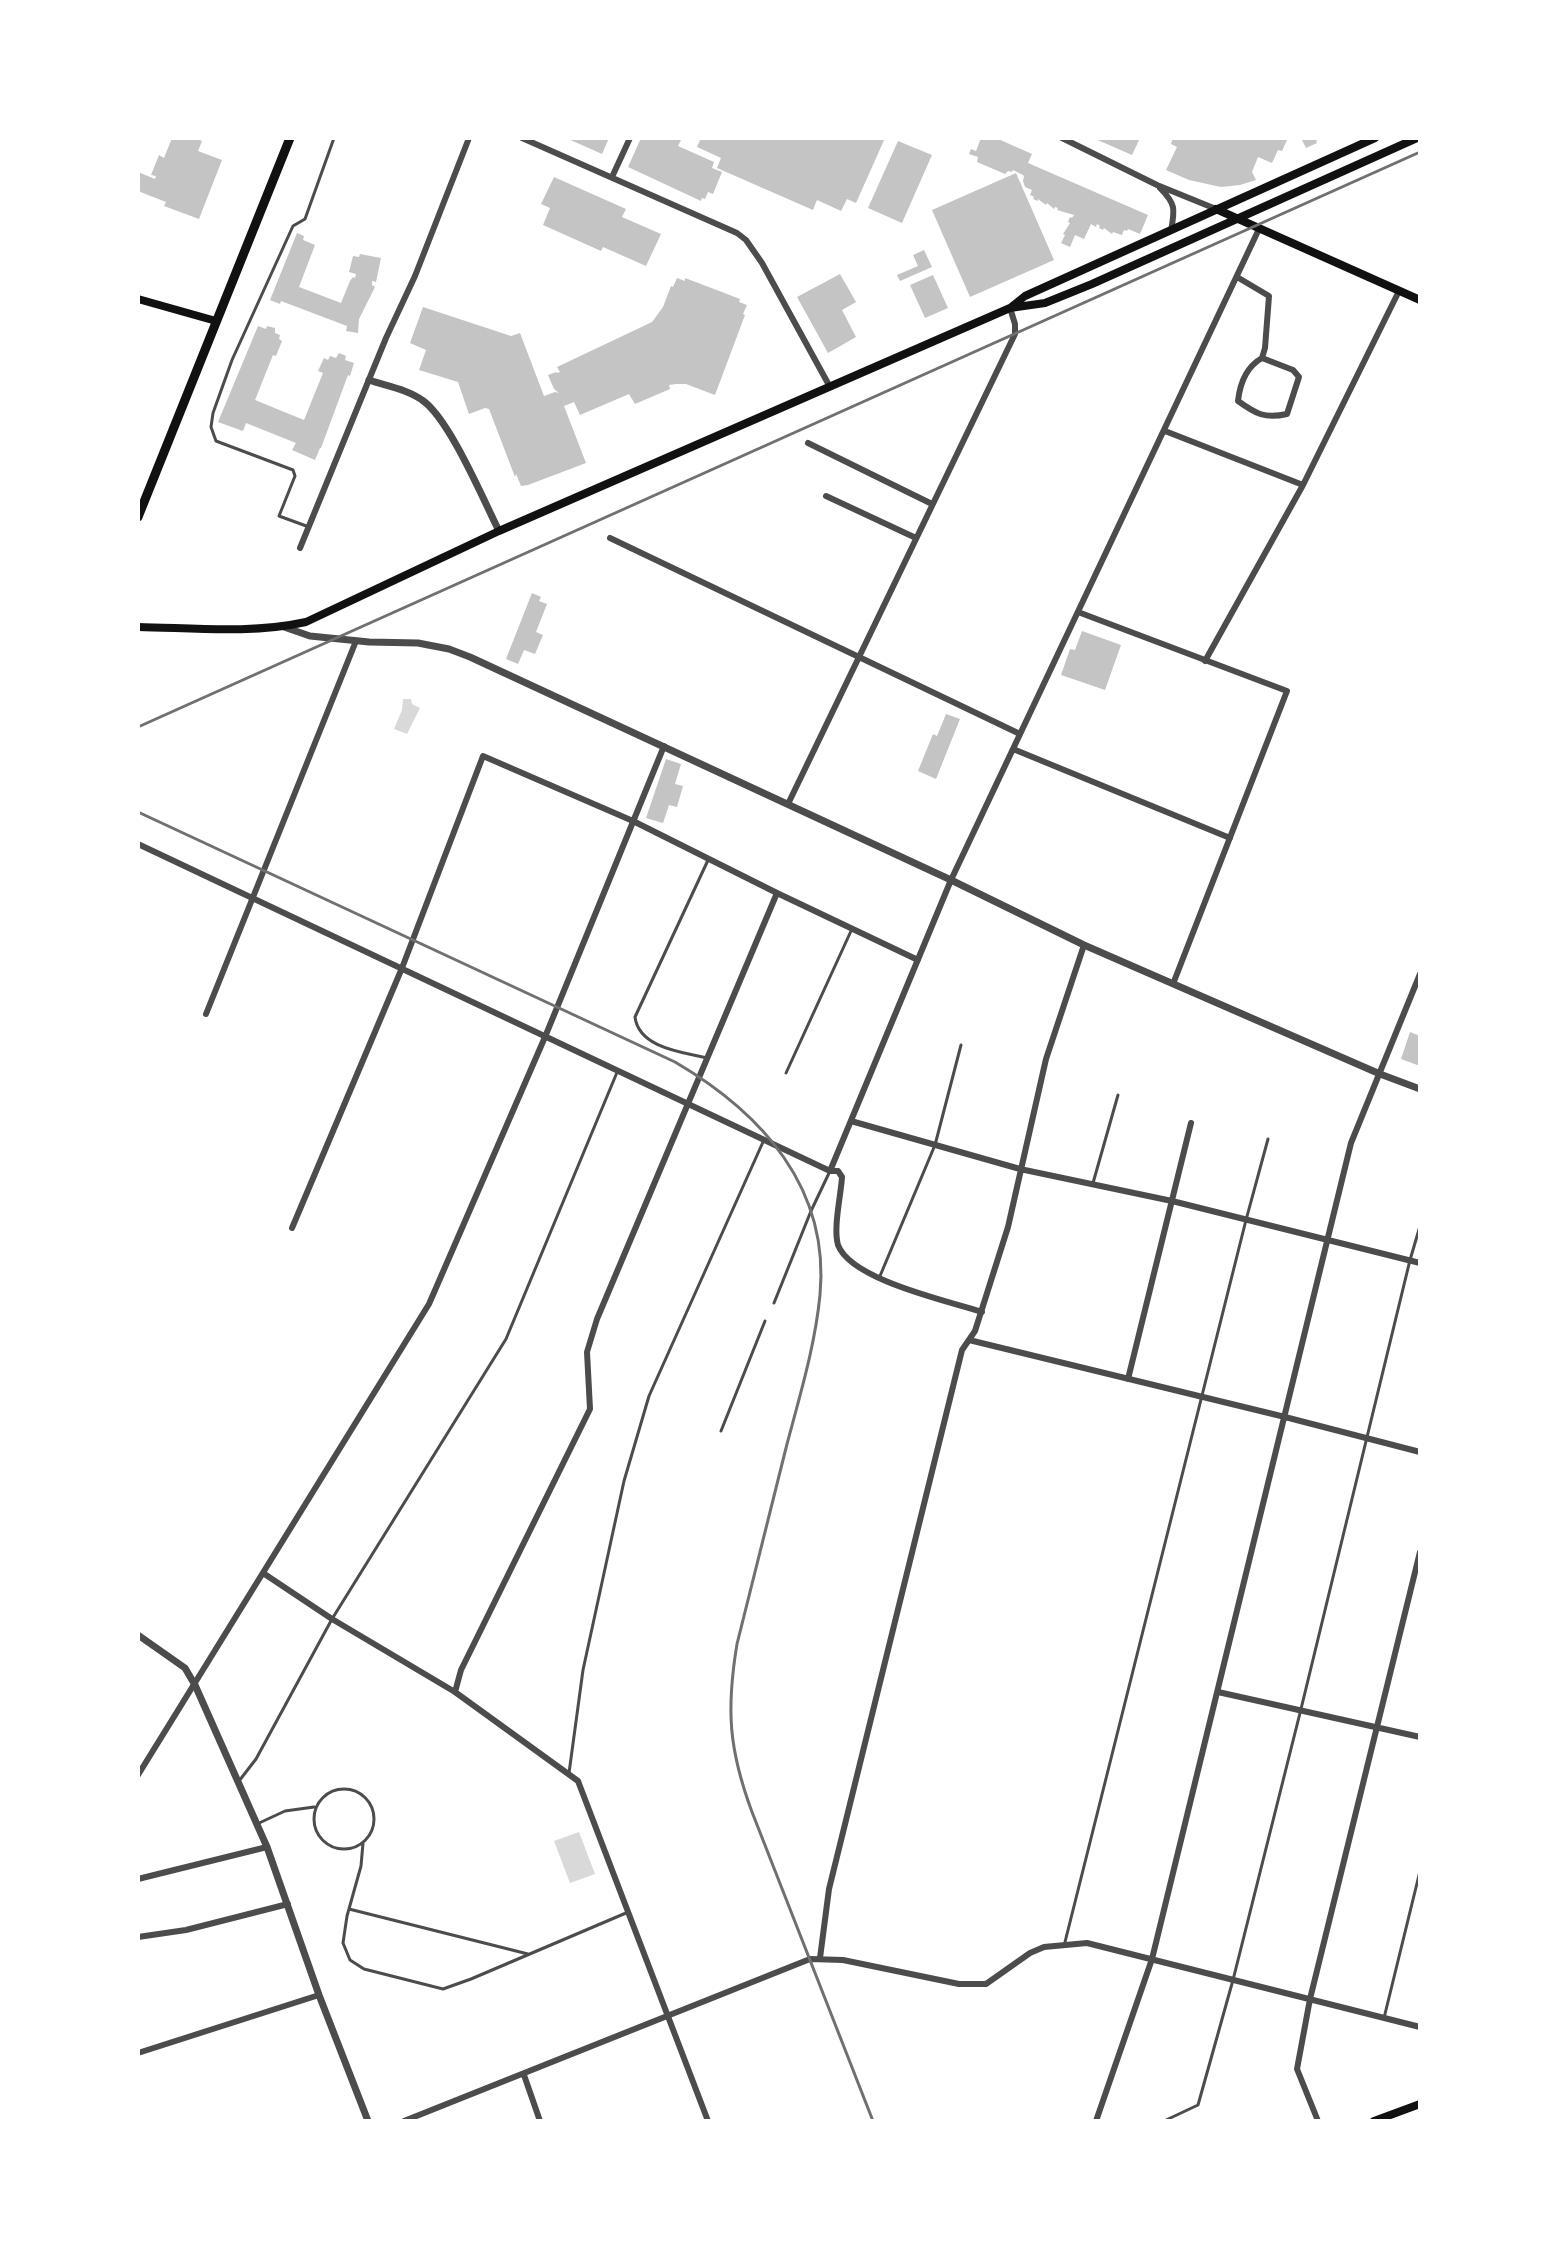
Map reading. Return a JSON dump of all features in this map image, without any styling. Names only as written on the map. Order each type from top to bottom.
[{"type":"main road","points":[[138,517],[290,138]]},
{"type":"main road","points":[[138,627],[234,629],[280,627],[306,622],[499,531],[1010,308],[1025,296],[1375,138]]},
{"type":"main road","points":[[1010,308],[1045,303],[1130,268],[1402,141],[1417,138]]},
{"type":"main road","points":[[1216,209],[1420,300]]},
{"type":"main road","points":[[138,299],[216,321]]},
{"type":"main road","points":[[1374,2121],[1396,2117],[1420,2104]]},
{"type":"street","points":[[300,548],[415,276],[469,138]]},
{"type":"street","points":[[522,138],[728,228],[746,240],[762,263],[830,387]]},
{"type":"street","points":[[612,177],[630,138]]},
{"type":"street","points":[[1062,138],[1157,185],[1216,209]]},
{"type":"street","points":[[1157,185],[1173,204],[1171,231]]},
{"type":"street","points":[[830,1171],[951,880],[1259,229]]},
{"type":"street","points":[[1237,277],[1269,296],[1265,348],[1262,358],[1250,365],[1239,389],[1238,401],[1251,411],[1272,418],[1287,414],[1299,377],[1293,370],[1262,358]]},
{"type":"street","points":[[1205,661],[1303,485],[1399,291]]},
{"type":"street","points":[[788,804],[1015,334],[1010,308]]},
{"type":"street","points":[[369,380],[410,393],[433,409],[449,432],[499,531]]},
{"type":"street","points":[[1165,431],[1303,485]]},
{"type":"street","points":[[808,443],[932,504]]},
{"type":"street","points":[[826,496],[916,538]]},
{"type":"street","points":[[610,538],[1020,734]]},
{"type":"street","points":[[1078,612],[1287,691],[1173,984]]},
{"type":"street","points":[[280,627],[310,636],[418,643],[470,657],[1084,945],[1420,1089]]},
{"type":"street","points":[[206,1014],[356,641]]},
{"type":"street","points":[[138,1775],[429,1304],[545,1037],[664,746]]},
{"type":"street","points":[[1013,749],[1230,838]]},
{"type":"street","points":[[292,1228],[402,968],[483,756],[633,821],[918,960]]},
{"type":"street","points":[[139,848],[402,968],[830,1171],[838,1171],[842,1177],[837,1215],[838,1245],[848,1259],[879,1279],[982,1312]]},
{"type":"street","points":[[455,1692],[461,1670],[590,1409],[587,1352],[597,1319],[777,893]]},
{"type":"street","points":[[820,1958],[829,1889],[839,1845],[962,1350],[982,1312],[1008,1227],[1046,1059],[1084,945]]},
{"type":"street","points":[[1096,2121],[1152,1959],[1351,1143],[1420,974]]},
{"type":"street","points":[[851,1121],[1020,1169],[1172,1201],[1420,1263]]},
{"type":"street","points":[[1128,1379],[1191,1123]]},
{"type":"street","points":[[969,1340],[1420,1452]]},
{"type":"street","points":[[1318,2121],[1297,2069],[1310,1999],[1420,1552]]},
{"type":"street","points":[[263,1573],[332,1619],[455,1692],[578,1781],[708,2121]]},
{"type":"street","points":[[138,1635],[185,1668],[195,1685],[267,1847],[368,2121]]},
{"type":"street","points":[[1218,1692],[1420,1737]]},
{"type":"street","points":[[138,1879],[267,1847]]},
{"type":"street","points":[[138,1937],[186,1930],[288,1904]]},
{"type":"street","points":[[404,2121],[667,2015],[810,1959],[820,1958],[972,1985],[986,1984],[1030,1953],[1044,1947],[1087,1943],[1420,2027]]},
{"type":"street","points":[[138,2053],[319,1995]]},
{"type":"street","points":[[524,2075],[540,2121]]},
{"type":"lane","points":[[309,527],[279,516],[295,476],[293,470],[216,441],[211,427],[232,360],[293,226],[305,219],[334,138]]},
{"type":"lane","points":[[707,1058],[655,1044],[643,1036],[636,1026],[635,1017],[709,858]]},
{"type":"lane","points":[[786,1073],[853,927]]},
{"type":"lane","points":[[879,1279],[935,1145],[961,1045]]},
{"type":"lane","points":[[238,1782],[256,1759],[332,1619],[506,1339],[618,1070]]},
{"type":"lane","points":[[1093,1183],[1118,1095]]},
{"type":"lane","points":[[569,1773],[583,1670],[624,1481],[649,1396],[764,1138]]},
{"type":"lane","points":[[1065,1943],[1268,1139]]},
{"type":"lane","points":[[774,1303],[830,1171]]},
{"type":"lane","points":[[1164,2121],[1198,2105],[1233,1980],[1420,1226]]},
{"type":"lane","points":[[721,1431],[765,1321]]},
{"type":"lane","points":[[363,1843],[347,1850],[330,1847],[318,1837],[313,1821],[315,1807],[324,1796],[342,1788],[353,1790],[365,1797],[375,1821],[363,1843],[361,1866],[343,1943],[350,1960],[364,1969],[443,1989],[628,1912]]},
{"type":"lane","points":[[257,1824],[285,1811],[315,1807]]},
{"type":"lane","points":[[1384,2018],[1420,1871]]},
{"type":"lane","points":[[349,1909],[529,1954]]},
{"type":"shaded area","points":[[403,699],[411,699],[412,704],[420,708],[407,734],[394,729]]},
{"type":"shaded area","points":[[579,1832],[595,1874],[570,1883],[554,1841]]},
{"type":"building","points":[[172,138],[202,141],[198,151],[222,160],[199,219],[164,206],[166,202],[138,191],[138,172],[155,179],[156,176],[151,175],[159,155],[164,158]]},
{"type":"building","points":[[566,138],[609,138],[602,154]]},
{"type":"building","points":[[641,138],[682,138],[678,146],[714,162],[712,168],[722,172],[713,194],[708,192],[701,201],[628,167]]},
{"type":"building","points":[[701,138],[885,138],[856,203],[847,199],[841,211],[817,200],[813,210],[717,168],[721,158],[697,147]]},
{"type":"building","points":[[981,138],[996,138],[1032,154],[1028,163],[1148,215],[1140,234],[1128,229],[1122,235],[1112,234],[1097,224],[1096,227],[1091,224],[1084,239],[1075,235],[1070,247],[1061,243],[1070,217],[1074,215],[1033,199],[1030,195],[1032,190],[1025,187],[1023,175],[1013,170],[1005,174],[977,162],[978,157],[969,154],[971,149],[976,151]]},
{"type":"building","points":[[1093,138],[1140,138],[1132,155]]},
{"type":"building","points":[[1173,138],[1287,140],[1272,163],[1258,157],[1252,172],[1256,180],[1221,187],[1189,180],[1166,170],[1177,147],[1171,144]]},
{"type":"building","points":[[1301,138],[1322,138],[1306,148]]},
{"type":"building","points":[[898,141],[932,155],[902,223],[868,208]]},
{"type":"building","points":[[1016,173],[1054,260],[970,297],[932,210]]},
{"type":"building","points":[[554,177],[626,209],[622,217],[661,234],[646,266],[603,247],[601,251],[543,225],[550,208],[541,204]]},
{"type":"building","points":[[297,233],[304,236],[303,240],[315,245],[299,287],[341,303],[350,281],[355,278],[356,274],[349,272],[353,256],[359,257],[360,254],[381,258],[376,282],[372,281],[375,287],[359,319],[358,333],[346,331],[347,326],[281,301],[280,304],[270,300]]},
{"type":"building","points":[[924,250],[932,267],[900,281],[897,275],[918,266],[913,255]]},
{"type":"building","points":[[840,274],[856,302],[842,310],[856,337],[828,353],[797,297]]},
{"type":"building","points":[[933,275],[948,308],[925,318],[910,285]]},
{"type":"building","points":[[677,278],[685,281],[685,278],[740,299],[739,302],[747,305],[715,395],[686,384],[676,384],[635,404],[629,394],[580,415],[574,402],[564,406],[586,463],[528,485],[521,486],[516,474],[515,477],[489,409],[469,414],[458,382],[419,370],[426,350],[410,343],[423,307],[511,336],[520,333],[544,396],[559,393],[548,375],[560,372],[557,367],[652,322]]},
{"type":"building","points":[[258,326],[275,328],[282,341],[255,400],[304,420],[323,373],[318,371],[324,358],[336,358],[339,353],[346,356],[345,360],[354,363],[315,460],[292,450],[296,443],[246,423],[243,431],[218,422]]},
{"type":"building","points":[[532,593],[547,604],[536,632],[543,635],[535,654],[524,650],[518,664],[506,659]]},
{"type":"building","points":[[1082,631],[1121,645],[1105,690],[1061,675],[1070,649],[1075,650]]},
{"type":"building","points":[[946,714],[960,719],[936,779],[918,771],[933,734],[937,736]]},
{"type":"building","points":[[666,759],[681,764],[675,784],[683,786],[677,807],[669,805],[663,823],[646,818]]},
{"type":"building","points":[[1410,1032],[1420,1036],[1420,1066],[1401,1059]]},
{"type":"railway","points":[[138,727],[1420,152]]},
{"type":"railway","points":[[138,812],[675,1062],[707,1082],[762,1130],[784,1158],[801,1188],[814,1221],[820,1256],[818,1314],[737,1644],[731,1689],[732,1730],[744,1790],[873,2121]]}]
